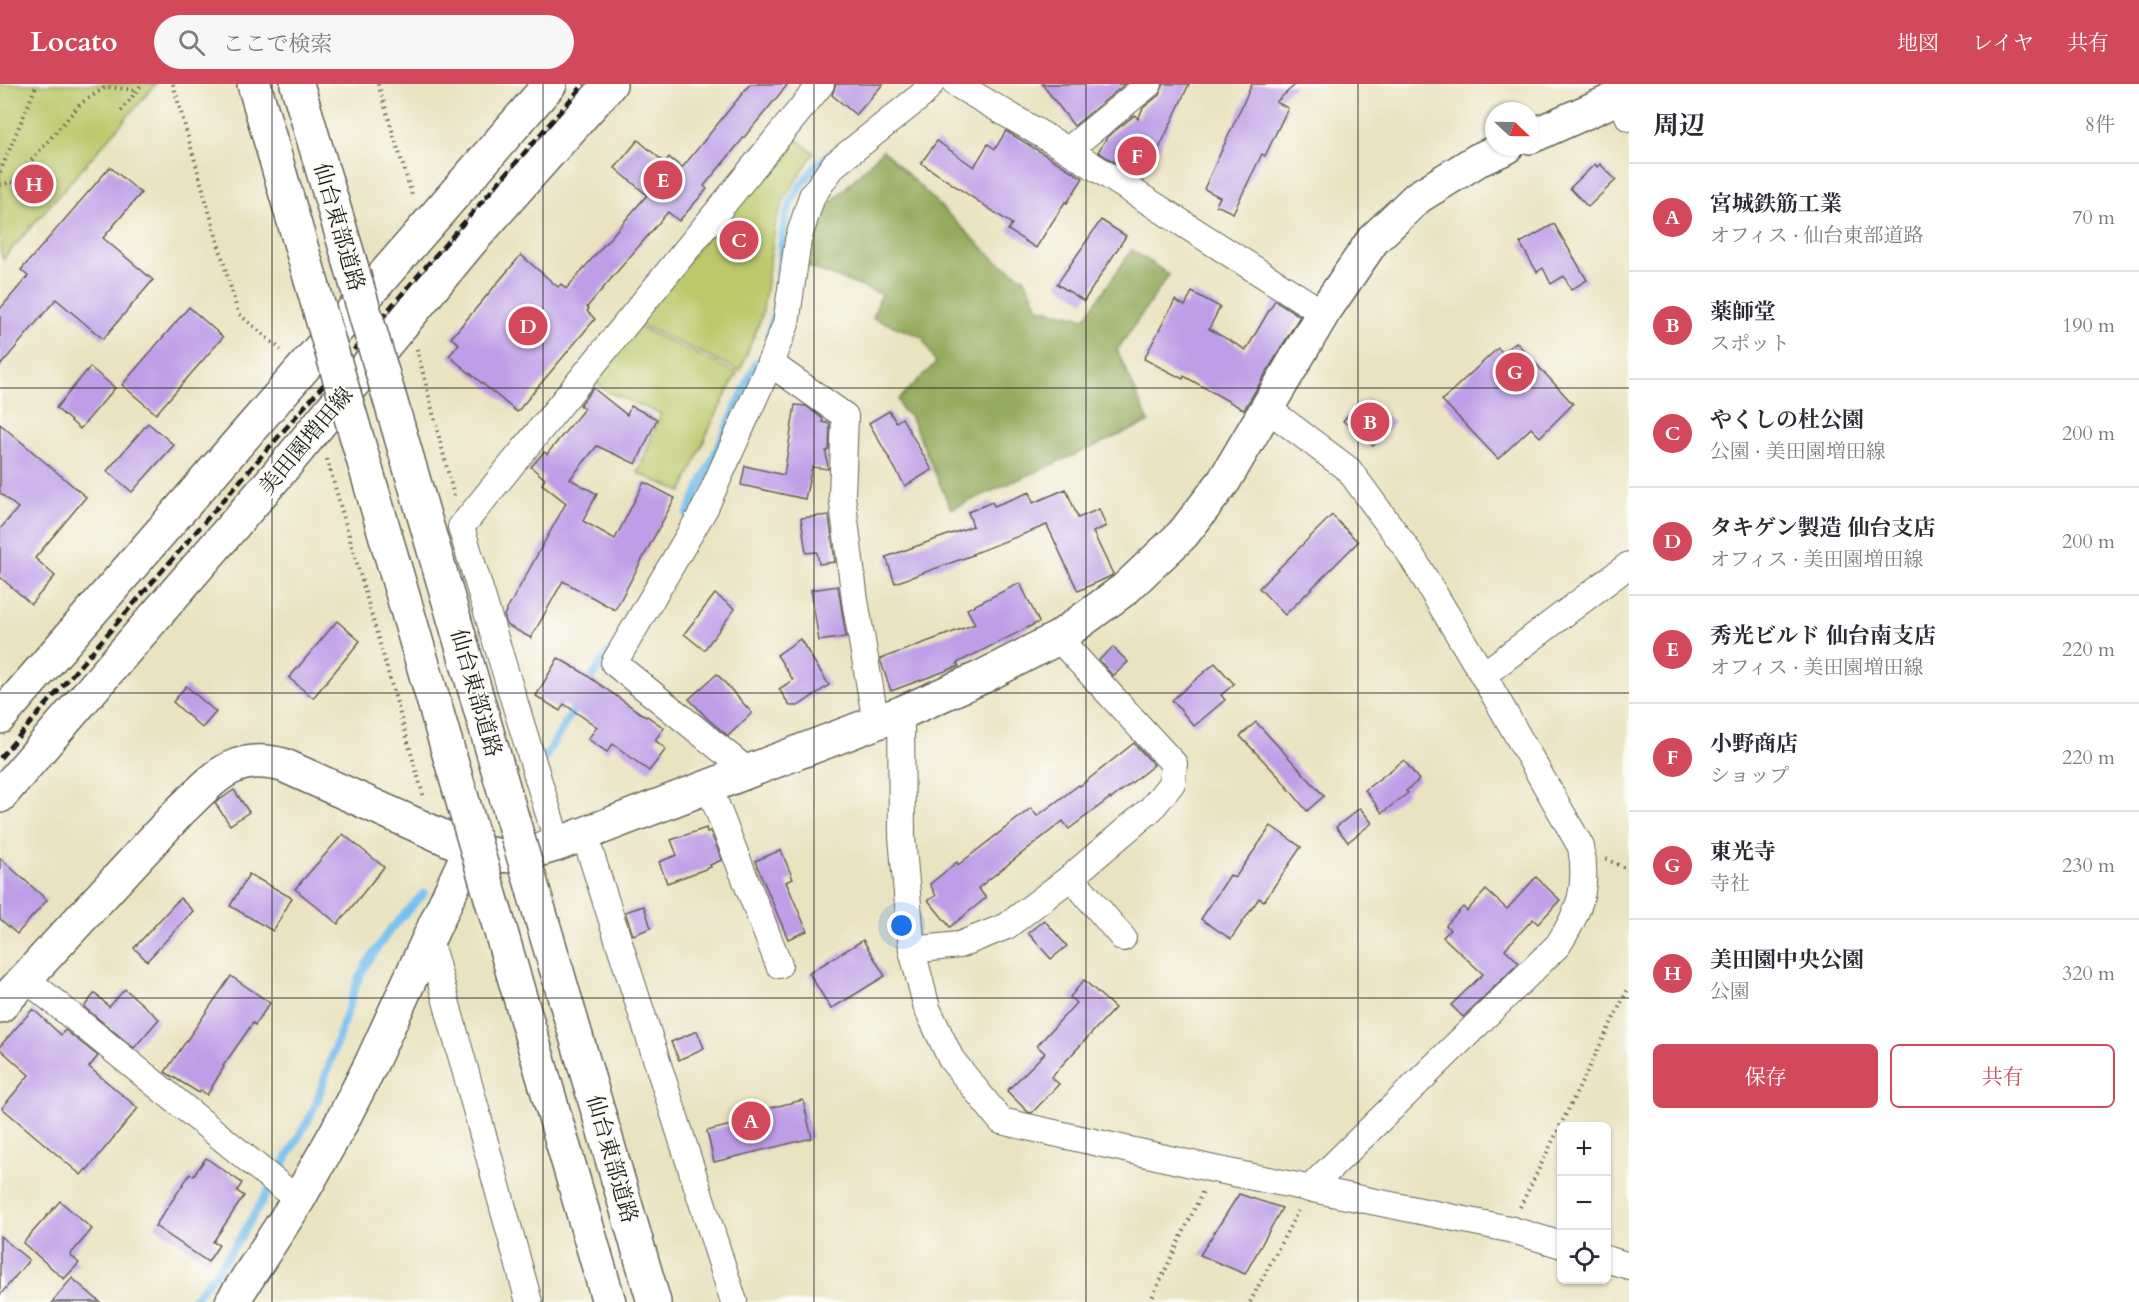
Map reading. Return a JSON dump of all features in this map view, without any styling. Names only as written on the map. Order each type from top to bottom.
[{"type":"main road","name":"仙台東部道路","points":[[254,84],[609,1302]]},
{"type":"main road","name":"仙台東部道路","points":[[297,84],[654,1302]]},
{"type":"main road","points":[[0,717],[550,84]]},
{"type":"main road","name":"美田園増田線","points":[[0,795],[278,475],[471,241],[610,84]]},
{"type":"main road","points":[[1539,133],[1623,98]]},
{"type":"main road","points":[[0,1006],[180,811],[210,782],[230,767],[243,762],[270,761],[283,765],[470,849],[493,856],[516,857],[571,839],[889,718],[982,677],[1058,638],[1125,589],[1183,534],[1224,481],[1323,313],[1373,240],[1418,197],[1488,156]]},
{"type":"main road","points":[[232,1302],[290,1194],[371,1064],[470,849]]},
{"type":"street","points":[[734,1302],[461,527],[821,84]]},
{"type":"street","points":[[750,772],[614,663],[705,508],[770,363],[786,324],[798,240],[812,196],[834,165],[922,95],[931,84]]},
{"type":"street","points":[[956,84],[1068,150],[1323,313]]},
{"type":"street","points":[[1068,150],[1149,84]]},
{"type":"street","points":[[770,363],[845,416],[842,496],[855,600],[889,718],[912,950],[927,1008],[951,1059],[1001,1121],[1214,1169],[1509,1229],[1557,1243]]},
{"type":"street","points":[[1268,409],[1348,471],[1409,552],[1483,675],[1581,847],[1584,880],[1583,895],[1578,911],[1558,945],[1309,1189]]},
{"type":"street","points":[[1483,675],[1629,564]]},
{"type":"street","points":[[912,950],[959,945],[1007,926],[1071,877],[1151,809],[1172,783],[1174,764],[1058,638]]},
{"type":"street","points":[[709,787],[780,965]]},
{"type":"street","points":[[1071,877],[1123,938]]},
{"type":"street","points":[[429,939],[529,1302]]},
{"type":"street","points":[[25,978],[290,1194]]},
{"type":"street","points":[[1611,1261],[1629,1266]]},
{"type":"path","points":[[0,172],[37,84]]},
{"type":"path","points":[[121,111],[142,84]]},
{"type":"path","points":[[173,84],[238,313],[286,354]]},
{"type":"path","points":[[378,84],[415,204]]},
{"type":"path","points":[[0,185],[14,182],[81,103],[106,87],[138,90]]},
{"type":"path","points":[[417,348],[461,527]]},
{"type":"path","points":[[326,455],[433,832]]},
{"type":"path","points":[[1509,1229],[1629,987]]},
{"type":"path","points":[[1150,1302],[1214,1169]]},
{"type":"path","points":[[1250,1302],[1309,1189]]},
{"type":"green space","points":[[0,84],[156,84],[3,259],[0,251]]},
{"type":"green space","points":[[791,135],[814,153],[786,196],[776,220],[762,316],[740,371],[637,323]]},
{"type":"green space","points":[[883,150],[996,261],[1024,278],[1039,308],[1085,318],[1132,250],[1169,275],[1117,350],[1149,422],[951,509],[910,416],[902,410],[898,400],[936,363],[922,337],[873,318],[881,294],[804,265],[825,209]]},
{"type":"green space","points":[[634,325],[737,373],[682,492],[638,473],[661,414],[608,392],[590,378]]},
{"type":"building","points":[[750,84],[788,84],[704,186],[707,189],[679,221],[668,212],[587,307],[589,309],[587,311],[595,319],[517,412],[449,356],[459,344],[451,338],[521,255],[558,287],[561,284],[566,289],[647,195],[615,168],[638,140],[665,163],[669,157],[682,168]]},
{"type":"building","points":[[836,84],[883,84],[856,115],[832,95]]},
{"type":"building","points":[[1042,84],[1125,84],[1074,126]]},
{"type":"building","points":[[1164,84],[1189,84],[1158,151],[1141,179],[1098,152],[1107,137],[1135,115],[1138,119],[1143,108],[1159,95]]},
{"type":"building","points":[[1252,84],[1296,84],[1276,102],[1288,108],[1265,156],[1262,154],[1233,213],[1216,205],[1220,197],[1204,189]]},
{"type":"building","points":[[1006,131],[1083,178],[1036,248],[1008,230],[1012,224],[921,163],[937,141],[974,167],[988,144],[995,149]]},
{"type":"building","points":[[1595,164],[1597,167],[1600,164],[1616,180],[1588,207],[1570,188]]},
{"type":"building","points":[[110,167],[141,193],[103,238],[153,280],[103,339],[56,299],[0,366],[0,309],[28,276],[21,270]]},
{"type":"building","points":[[1101,220],[1126,236],[1084,301],[1057,284]]},
{"type":"building","points":[[1554,224],[1587,280],[1571,290],[1564,276],[1551,284],[1543,268],[1537,272],[1520,243]]},
{"type":"building","points":[[1192,292],[1220,307],[1209,329],[1246,350],[1275,300],[1300,316],[1244,410],[1184,376],[1183,379],[1144,359],[1175,300],[1185,306]]},
{"type":"building","points":[[189,307],[223,337],[156,414],[122,385]]},
{"type":"building","points":[[1516,342],[1573,404],[1540,437],[1531,428],[1498,459],[1442,400],[1498,348],[1503,353]]},
{"type":"building","points":[[90,367],[115,388],[80,429],[56,408]]},
{"type":"building","points":[[593,388],[627,415],[631,406],[657,419],[636,464],[597,446],[570,479],[597,494],[583,521],[615,539],[644,482],[675,498],[615,610],[563,581],[531,638],[507,625],[504,615],[566,503],[542,484],[545,479],[531,467],[544,452],[547,454],[584,409],[580,405]]},
{"type":"building","points":[[1367,399],[1394,422],[1373,446],[1343,421],[1358,403],[1361,406]]},
{"type":"building","points":[[795,405],[806,406],[823,419],[822,422],[830,424],[829,450],[826,451],[828,469],[812,467],[805,499],[741,485],[745,466],[784,475]]},
{"type":"building","points":[[889,411],[896,422],[902,418],[932,470],[905,486],[869,423]]},
{"type":"building","points":[[148,423],[174,445],[132,492],[107,471]]},
{"type":"building","points":[[0,424],[86,497],[35,558],[55,576],[31,604],[0,577],[0,529],[18,508],[0,493]]},
{"type":"building","points":[[1066,489],[1078,518],[1099,509],[1106,526],[1093,532],[1113,574],[1111,576],[1078,591],[1047,525],[895,583],[886,557],[973,526],[968,512],[992,502],[994,506],[1030,492],[1033,503]]},
{"type":"building","points":[[829,515],[835,562],[819,564],[817,552],[806,553],[801,518]]},
{"type":"building","points":[[1332,515],[1358,542],[1285,615],[1259,588]]},
{"type":"building","points":[[1020,583],[1039,622],[957,663],[959,666],[891,691],[880,659],[975,624],[967,609]]},
{"type":"building","points":[[838,586],[846,637],[819,641],[811,590]]},
{"type":"building","points":[[715,594],[735,609],[704,650],[684,634]]},
{"type":"building","points":[[337,621],[360,641],[313,698],[289,678]]},
{"type":"building","points":[[800,639],[829,685],[798,706],[790,706],[779,689],[793,680],[777,655]]},
{"type":"building","points":[[1113,647],[1128,662],[1113,676],[1099,660]]},
{"type":"building","points":[[558,658],[664,728],[655,740],[666,749],[649,771],[613,744],[607,752],[588,739],[597,727],[564,704],[560,711],[536,696]]},
{"type":"building","points":[[1215,663],[1234,684],[1221,695],[1225,700],[1194,726],[1172,700]]},
{"type":"building","points":[[717,674],[752,713],[728,736],[689,699]]},
{"type":"building","points":[[186,686],[216,712],[202,728],[173,702]]},
{"type":"building","points":[[1256,722],[1324,796],[1307,811],[1280,778],[1240,736]]},
{"type":"building","points":[[1134,743],[1154,765],[1069,829],[1063,821],[978,888],[986,898],[950,927],[928,900],[936,896],[930,884],[1031,808],[1037,816],[1080,786]]},
{"type":"building","points":[[1404,760],[1419,780],[1406,791],[1408,793],[1382,813],[1365,790]]},
{"type":"building","points":[[234,790],[249,812],[230,825],[215,803]]},
{"type":"building","points":[[1360,808],[1372,823],[1348,842],[1336,827]]},
{"type":"building","points":[[1271,826],[1301,847],[1264,901],[1259,898],[1231,939],[1201,919],[1230,875],[1235,878]]},
{"type":"building","points":[[706,828],[707,832],[710,831],[722,860],[710,865],[711,867],[667,883],[659,862],[677,855],[671,840]]},
{"type":"building","points":[[343,834],[384,867],[338,924],[295,889]]},
{"type":"building","points":[[781,850],[793,879],[786,882],[807,931],[788,939],[755,861]]},
{"type":"building","points":[[0,858],[47,900],[17,934],[0,919]]},
{"type":"building","points":[[249,874],[292,898],[273,931],[230,906]]},
{"type":"building","points":[[1536,877],[1560,900],[1538,924],[1533,919],[1505,949],[1519,963],[1463,1017],[1451,1005],[1483,974],[1443,937],[1450,930],[1446,925],[1463,907],[1467,911],[1486,890],[1507,909]]},
{"type":"building","points":[[180,898],[193,911],[147,961],[134,948]]},
{"type":"building","points":[[644,906],[651,928],[633,935],[625,912]]},
{"type":"building","points":[[1044,920],[1067,946],[1051,959],[1028,933]]},
{"type":"building","points":[[863,940],[885,976],[831,1009],[809,973]]},
{"type":"building","points":[[231,976],[270,1003],[223,1066],[207,1095],[201,1090],[199,1093],[165,1072]]},
{"type":"building","points":[[1084,980],[1115,1008],[1051,1077],[1059,1084],[1032,1113],[1028,1112],[1007,1091],[1045,1053],[1037,1046],[1076,1003],[1070,997]]},
{"type":"building","points":[[125,989],[159,1019],[134,1048],[84,1007],[95,993],[109,1007]]},
{"type":"building","points":[[33,1009],[61,1035],[65,1030],[98,1056],[89,1067],[138,1108],[81,1175],[2,1108],[29,1075],[0,1049],[0,1046]]},
{"type":"building","points":[[697,1031],[704,1048],[679,1060],[671,1042]]},
{"type":"building","points":[[803,1100],[812,1138],[714,1162],[707,1131],[755,1119],[753,1112]]},
{"type":"building","points":[[206,1158],[242,1183],[237,1191],[244,1196],[213,1242],[219,1245],[208,1262],[155,1226],[190,1174],[193,1176]]},
{"type":"building","points":[[1239,1194],[1282,1208],[1245,1274],[1200,1255]]},
{"type":"building","points":[[60,1201],[92,1229],[70,1255],[79,1263],[64,1279],[23,1243]]},
{"type":"building","points":[[0,1236],[29,1260],[0,1295]]},
{"type":"building","points":[[72,1278],[100,1302],[52,1302]]},
{"type":"waterway","points":[[769,335],[775,312],[786,216],[803,183],[828,155]]},
{"type":"waterway","points":[[687,515],[757,362]]},
{"type":"waterway","points":[[587,686],[607,653]]},
{"type":"waterway","points":[[544,759],[578,702]]},
{"type":"waterway","points":[[190,1302],[240,1238],[310,1117],[357,982],[367,963],[390,930],[424,893]]},
{"type":"railway","points":[[0,758],[584,84]]},
{"type":"place","name":"小野商店","points":[[1137,156]]},
{"type":"place","name":"秀光ビルド 仙台南支店","points":[[663,180]]},
{"type":"place","name":"美田園中央公園","points":[[34,184]]},
{"type":"place","name":"やくしの杜公園","points":[[739,240]]},
{"type":"place","name":"タキゲン製造 仙台支店","points":[[528,326]]},
{"type":"place","name":"東光寺","points":[[1515,372]]},
{"type":"place","name":"薬師堂","points":[[1370,422]]},
{"type":"place","name":"宮城鉄筋工業","points":[[751,1121]]}]
